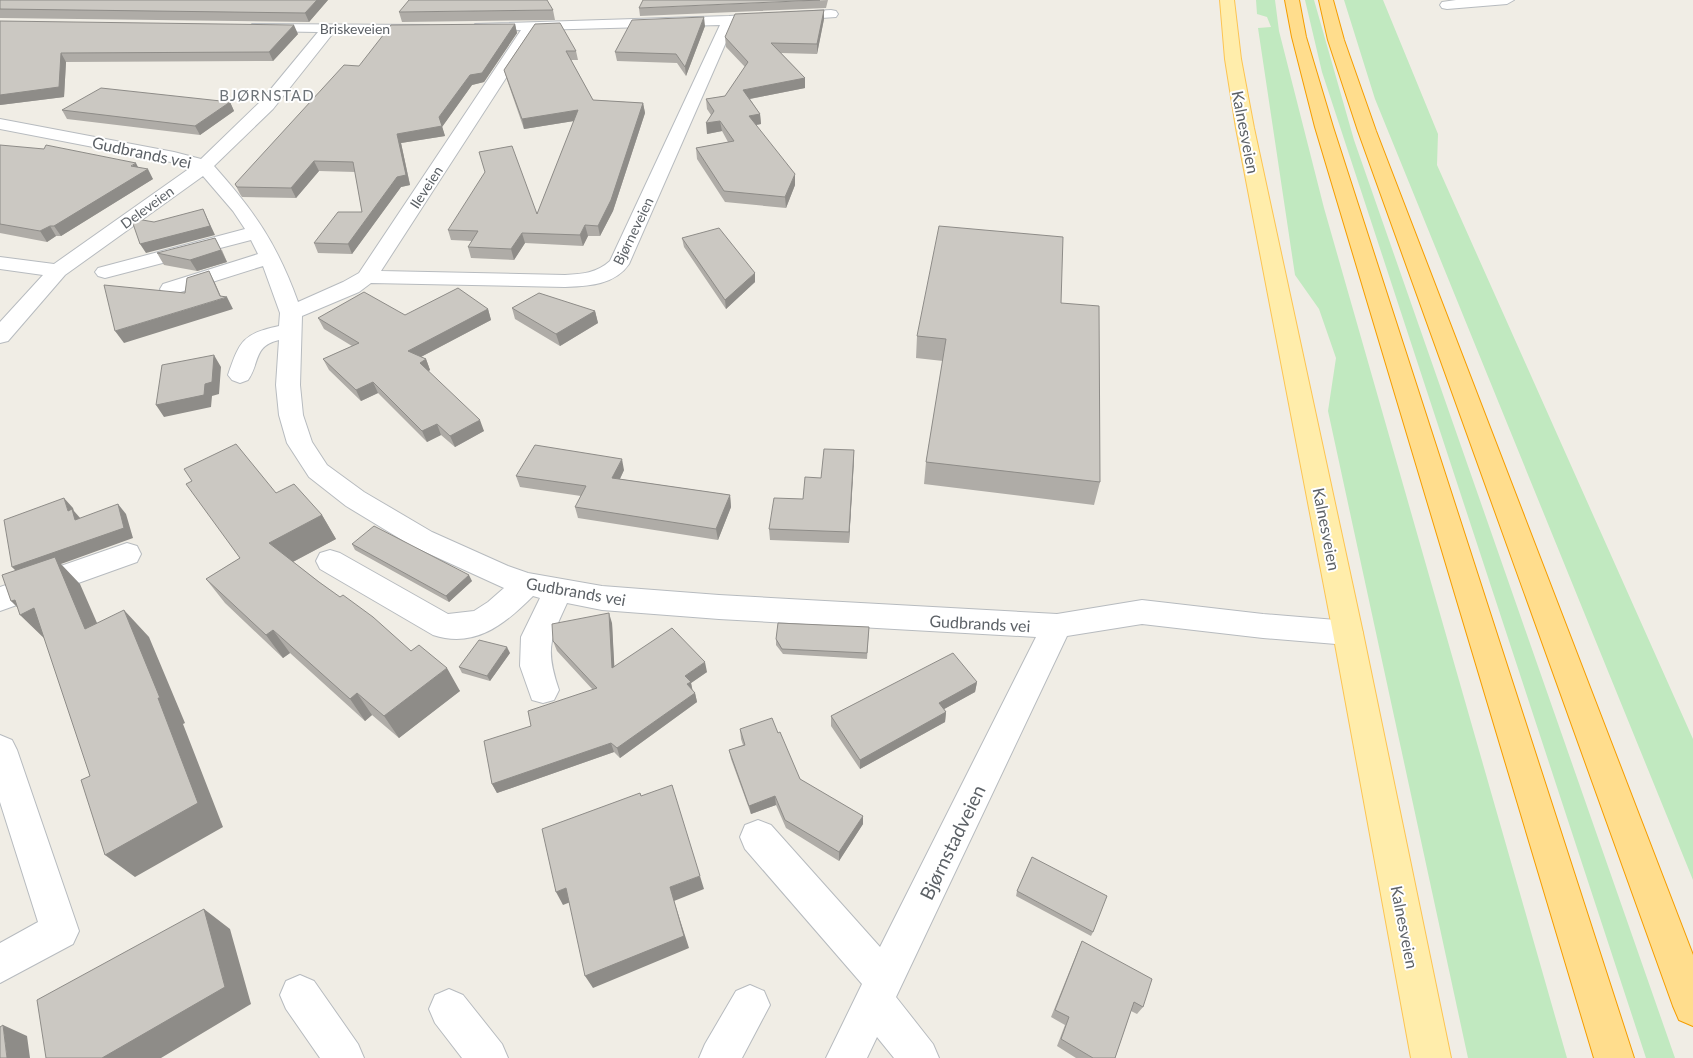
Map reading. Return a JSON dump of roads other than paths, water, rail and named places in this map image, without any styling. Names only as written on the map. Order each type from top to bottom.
[{"type":"highway","points":[[1292,0],[1299,37],[1324,126],[1614,1058]]},
{"type":"highway","points":[[1326,0],[1336,40],[1367,131],[1693,1006]]},
{"type":"main road","name":"Kalnesveien","points":[[1227,0],[1233,59],[1244,128],[1348,633],[1431,1058]]},
{"type":"street","points":[[1447,5],[1508,0]]},
{"type":"street","points":[[463,27],[530,27],[729,20],[831,14]]},
{"type":"street","name":"Bjørneveien","points":[[368,277],[585,280],[611,273],[619,264],[729,20]]},
{"type":"street","name":"Briskeveien","points":[[239,27],[434,28]]},
{"type":"street","name":"Ileveien","points":[[240,375],[248,348],[254,342],[368,277],[530,27]]},
{"type":"street","name":"Deleveien","points":[[0,336],[58,272],[204,166],[267,105],[329,28]]},
{"type":"street","name":"Gudbrands vei","points":[[0,124],[174,157],[204,166],[240,207],[257,232],[278,275],[290,322],[288,385],[291,415],[300,444],[318,471],[355,499],[422,539],[498,574],[527,584],[602,598],[720,607],[1057,626],[1142,612],[1263,626],[1348,633]]},
{"type":"street","points":[[105,272],[257,232]]},
{"type":"street","points":[[171,289],[269,257]]},
{"type":"street","points":[[0,263],[58,272]]},
{"type":"street","points":[[0,599],[128,554]]},
{"type":"street","points":[[330,561],[444,626],[479,624],[493,616],[527,584]]},
{"type":"street","points":[[542,690],[535,666],[536,637],[558,591]]},
{"type":"street","name":"Bjørnstadveien","points":[[846,1058],[1057,626]]},
{"type":"street","points":[[0,750],[60,932],[0,964]]},
{"type":"street","points":[[758,838],[880,991],[919,1058]]},
{"type":"street","points":[[300,995],[344,1058]]},
{"type":"street","points":[[719,1058],[750,1005]]},
{"type":"street","points":[[449,1009],[488,1058]]},
{"type":"district","name":"BJØRNSTAD","points":[[267,95]]}]
